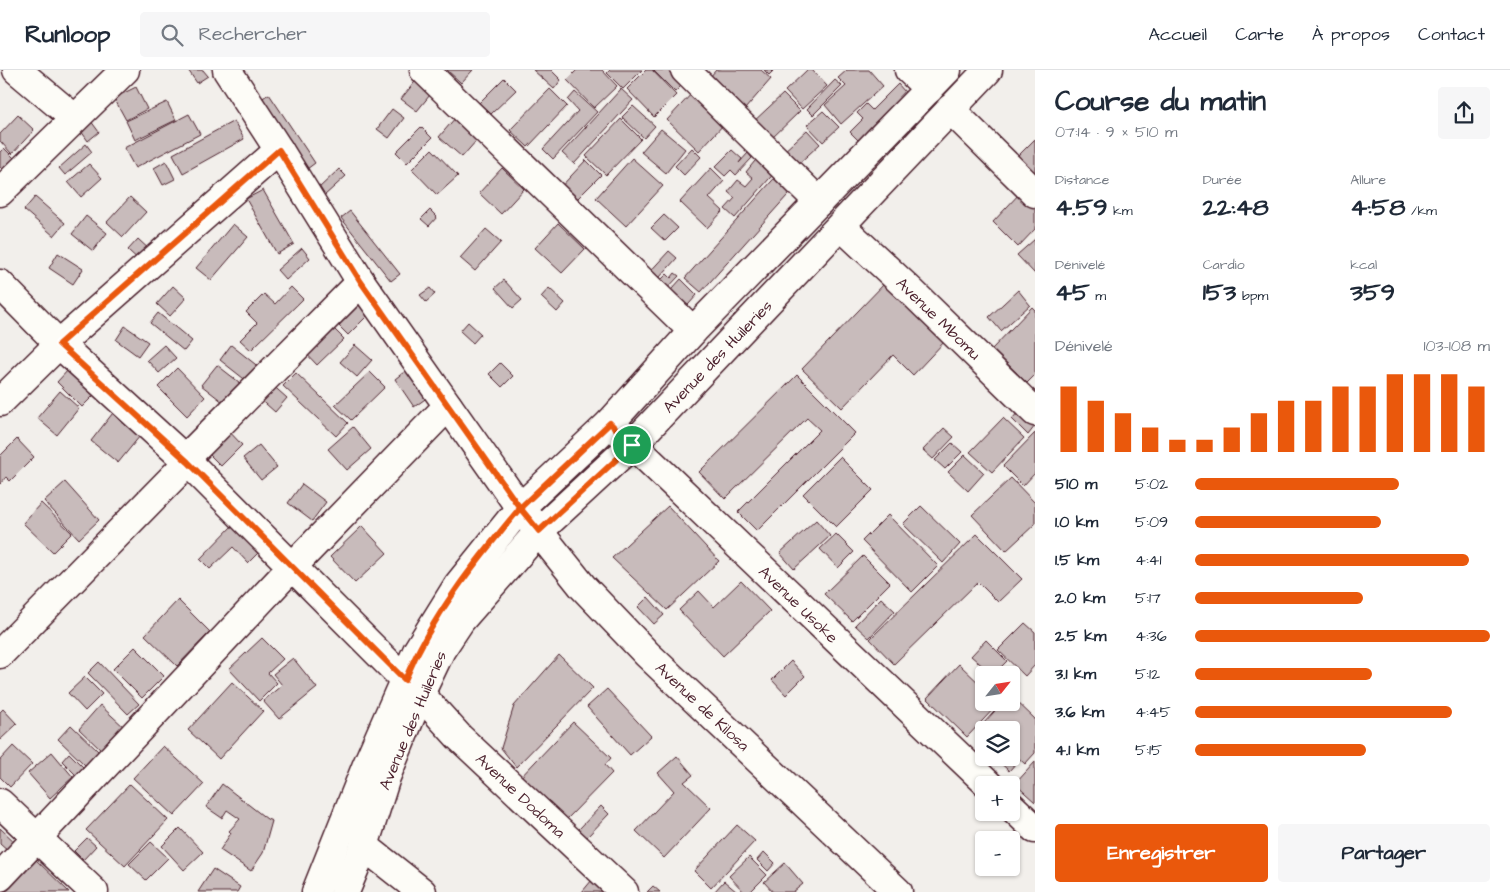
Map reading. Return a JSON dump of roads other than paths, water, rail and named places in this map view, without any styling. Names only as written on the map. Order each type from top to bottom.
[{"type":"street","points":[[17,70],[74,118]]},
{"type":"street","points":[[0,192],[125,70]]},
{"type":"street","name":"Avenue de Kilosa","points":[[227,70],[361,282],[520,508],[583,587],[647,654],[898,892]]},
{"type":"street","points":[[424,70],[693,331]]},
{"type":"street","points":[[686,70],[818,202]]},
{"type":"street","points":[[909,70],[938,80]]},
{"type":"street","name":"Avenue des Huileries","points":[[316,892],[366,767],[413,687],[462,620],[539,531],[632,445],[988,70]]},
{"type":"street","name":"Avenue des Huileries","points":[[345,892],[364,846],[413,687],[417,651],[442,608],[520,508],[610,423],[693,331],[938,80]]},
{"type":"street","points":[[950,109],[1035,193]]},
{"type":"street","points":[[0,402],[59,344],[279,150]]},
{"type":"street","name":"Avenue Mbomu","points":[[841,226],[1035,412]]},
{"type":"street","points":[[0,654],[361,282]]},
{"type":"street","name":"Avenue Dodoma","points":[[0,284],[59,344],[186,461],[413,687],[459,737],[624,892]]},
{"type":"street","points":[[0,877],[38,840],[292,567],[448,406]]},
{"type":"street","name":"Avenue Usoke","points":[[610,423],[980,776]]},
{"type":"street","points":[[0,803],[94,892]]},
{"type":"street","points":[[1020,815],[1035,829]]},
{"type":"street","points":[[364,846],[422,892]]}]
